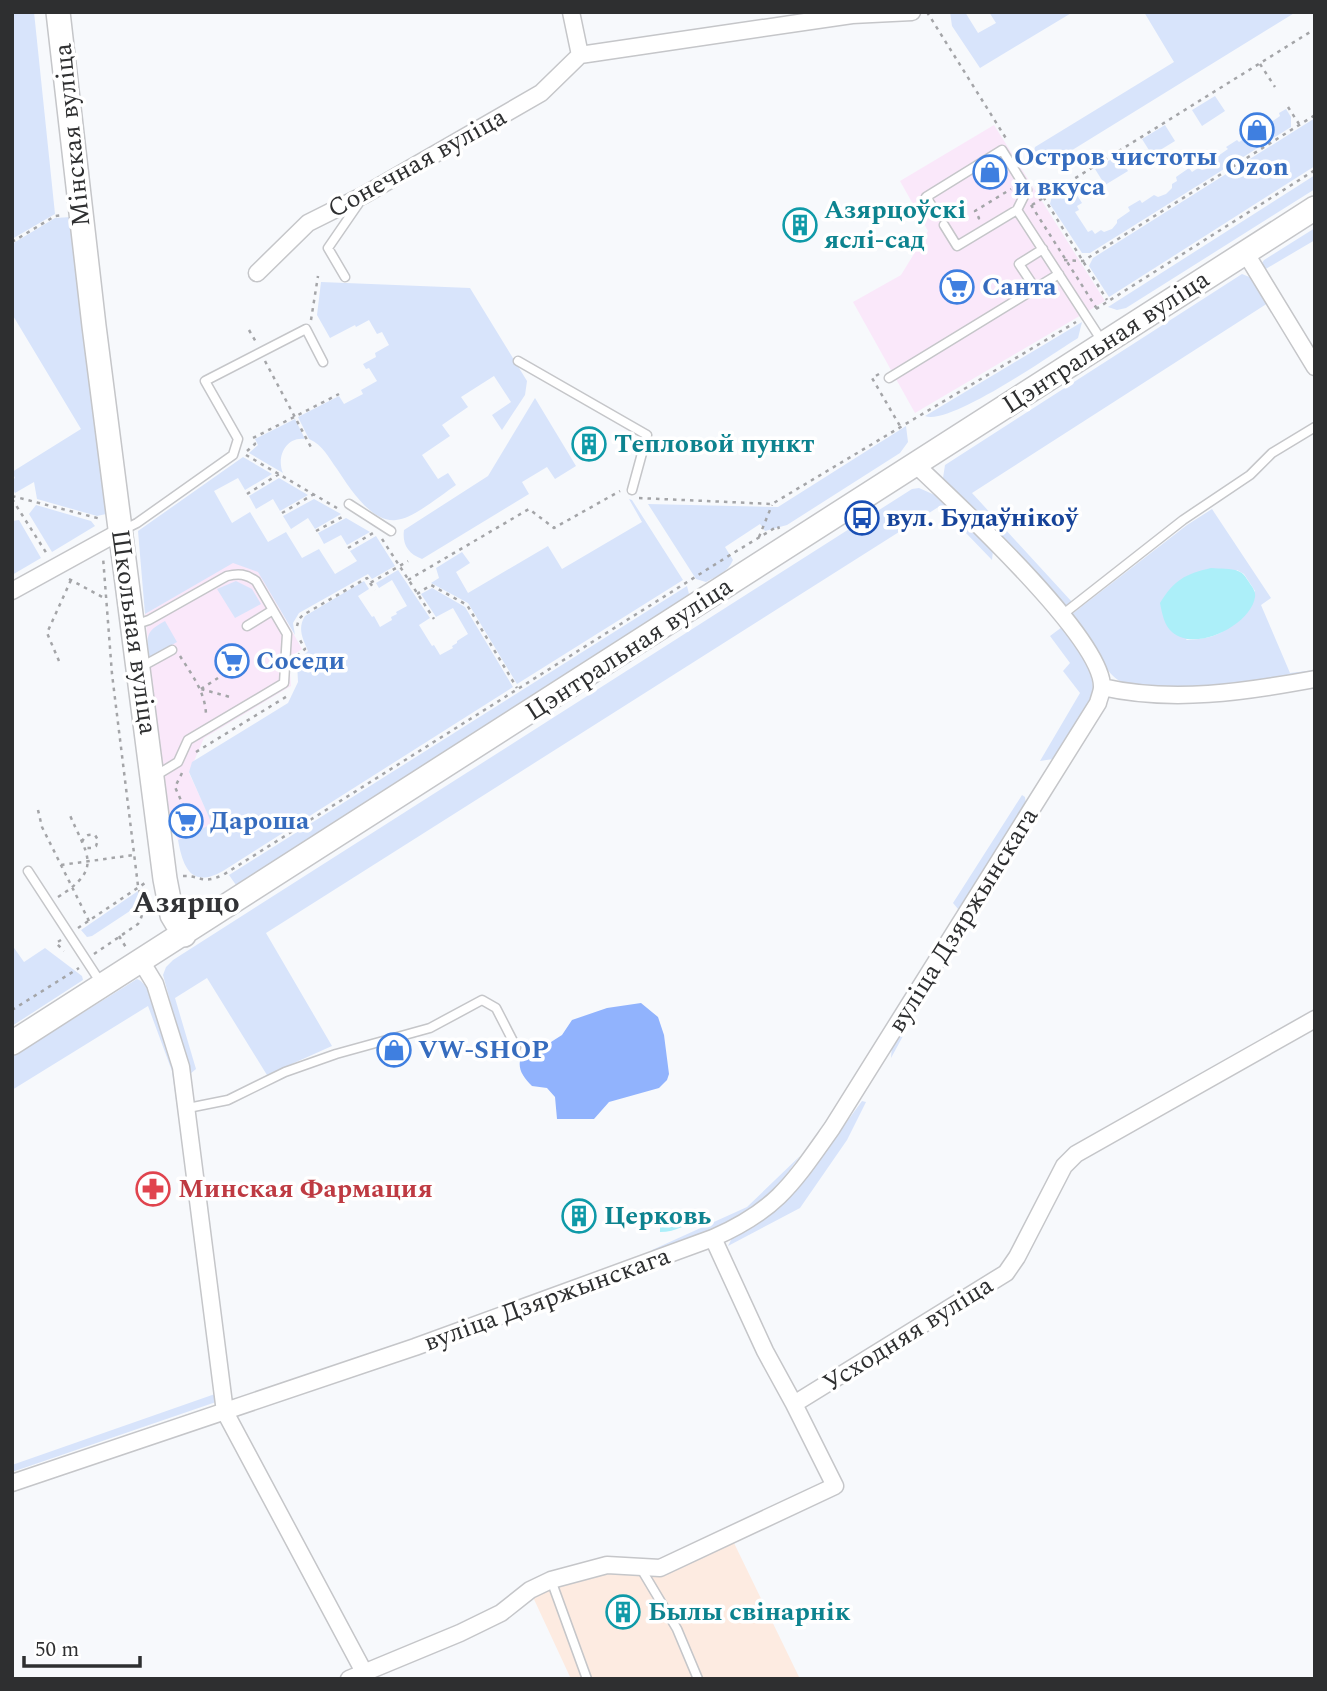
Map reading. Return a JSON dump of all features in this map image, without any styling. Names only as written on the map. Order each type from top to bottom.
[{"type":"main road","name":"Мінская вуліца","points":[[58,12],[94,326]]},
{"type":"main road","name":"Цэнтральная вуліца","points":[[12,1043],[1315,208]]},
{"type":"main road","name":"Школьная вуліца","points":[[94,326],[169,905],[184,934]]},
{"type":"street","points":[[571,12],[580,55],[852,15],[912,12]]},
{"type":"street","name":"Сонечная вуліца","points":[[257,273],[308,223],[364,195],[541,93],[580,55]]},
{"type":"street","points":[[1245,252],[1315,368]]},
{"type":"street","points":[[916,465],[1012,559],[1062,615],[1089,652],[1098,670],[1102,687],[1148,695],[1184,695],[1260,689],[1315,679]]},
{"type":"street","points":[[12,591],[49,564],[121,531]]},
{"type":"street","name":"вуліца Дзяржынскага","points":[[12,1483],[489,1320],[713,1238],[740,1226],[773,1203],[789,1188],[832,1128],[1098,703],[1102,687]]},
{"type":"street","points":[[141,961],[155,984],[181,1067],[225,1412],[357,1676],[501,1613],[530,1590],[551,1580],[607,1565],[660,1568],[835,1486],[794,1404]]},
{"type":"street","name":"Усходняя вуліца","points":[[713,1238],[765,1351],[794,1404],[1006,1273],[1065,1167],[1076,1154],[1315,1019]]},
{"type":"lane","points":[[935,211],[926,197],[1002,150],[1027,190],[1017,210],[957,246],[944,225]]},
{"type":"lane","points":[[345,277],[328,248],[364,195]]},
{"type":"lane","points":[[1017,210],[1104,344]]},
{"type":"lane","points":[[1035,288],[1019,264],[1043,250]]},
{"type":"lane","points":[[889,378],[1059,274]]},
{"type":"lane","points":[[121,531],[137,523],[233,455],[238,439],[205,381],[306,329],[323,362]]},
{"type":"lane","points":[[518,361],[647,435],[630,492]]},
{"type":"lane","points":[[1062,615],[1183,520],[1250,475],[1272,453],[1315,427]]},
{"type":"lane","points":[[349,504],[391,531]]},
{"type":"lane","points":[[133,625],[149,621],[227,576],[237,573],[248,575],[256,581],[287,634],[284,683],[188,740],[178,762],[153,777]]},
{"type":"lane","points":[[247,626],[273,610]]},
{"type":"lane","points":[[139,669],[174,650]]},
{"type":"lane","points":[[28,871],[103,986]]},
{"type":"lane","points":[[188,1108],[228,1100],[285,1072],[336,1054],[430,1028],[482,1000],[496,1007],[516,1047]]},
{"type":"lane","points":[[640,1567],[677,1629],[698,1679]]},
{"type":"lane","points":[[551,1580],[587,1679]]},
{"type":"path","points":[[1315,29],[1031,205],[1097,309],[1315,170]]},
{"type":"path","points":[[1259,63],[1275,87]]},
{"type":"path","points":[[1288,107],[1299,124]]},
{"type":"path","points":[[1065,259],[1083,261],[1315,115]]},
{"type":"path","points":[[1006,184],[1010,189]]},
{"type":"path","points":[[977,220],[979,218],[975,211],[1018,184],[1024,194]]},
{"type":"path","points":[[12,242],[55,216],[80,213]]},
{"type":"path","points":[[310,323],[318,276]]},
{"type":"path","points":[[638,498],[772,504],[1086,316]]},
{"type":"path","points":[[249,330],[313,451]]},
{"type":"path","points":[[316,531],[347,514],[245,454],[255,444],[253,438],[339,394]]},
{"type":"path","points":[[247,494],[279,474]]},
{"type":"path","points":[[408,580],[529,509],[554,527],[618,490],[630,492]]},
{"type":"path","points":[[282,513],[314,495]]},
{"type":"path","points":[[13,501],[99,519]]},
{"type":"path","points":[[13,501],[49,564],[71,580],[106,599]]},
{"type":"path","points":[[184,876],[205,881],[223,875],[759,537],[772,504]]},
{"type":"path","points":[[366,526],[376,531],[434,619]]},
{"type":"path","points":[[348,548],[376,531]]},
{"type":"path","points":[[96,951],[140,921],[142,902],[112,674],[103,551]]},
{"type":"path","points":[[59,661],[47,633],[71,580]]},
{"type":"path","points":[[370,583],[375,590]]},
{"type":"path","points":[[417,594],[431,585],[467,605],[517,689]]},
{"type":"path","points":[[174,650],[201,689],[206,711],[205,730],[192,754]]},
{"type":"path","points":[[201,689],[218,678]]},
{"type":"path","points":[[201,689],[230,697]]},
{"type":"path","points":[[184,807],[175,787],[186,765]]},
{"type":"path","points":[[38,810],[42,827],[89,921]]},
{"type":"path","points":[[49,903],[86,875],[89,860],[69,813]]},
{"type":"path","points":[[81,842],[89,834],[95,835],[98,840],[96,846],[84,848]]},
{"type":"path","points":[[61,865],[134,855]]},
{"type":"path","points":[[56,943],[149,881]]},
{"type":"path","points":[[12,1010],[83,966]]},
{"type":"shaded area","points":[[12,12],[34,12],[55,214],[12,239]]},
{"type":"shaded area","points":[[950,12],[965,12],[978,33],[996,23],[989,12],[1073,12],[980,68],[952,26]]},
{"type":"shaded area","points":[[1144,12],[1296,12],[1048,165],[1038,162],[1035,147],[1174,62]]},
{"type":"shaded area","points":[[1215,96],[1225,111],[1202,126],[1192,110]]},
{"type":"shaded area","points":[[1286,109],[1291,117],[1291,127],[1090,253],[1082,253],[1050,204],[1052,196],[1070,184],[1082,203],[1077,206],[1079,210],[1075,212],[1088,232],[1092,230],[1095,234],[1101,230],[1104,232],[1112,229],[1117,220],[1130,211],[1128,207],[1140,200],[1142,203],[1154,195],[1158,197],[1166,194],[1177,181],[1176,177],[1189,168],[1192,172],[1198,168],[1210,168],[1215,158],[1228,149],[1226,147],[1252,134],[1263,134],[1268,129],[1267,125]]},
{"type":"shaded area","points":[[1315,118],[1315,166],[1109,297],[1089,266],[1093,258]]},
{"type":"shaded area","points":[[994,125],[1105,301],[915,413],[853,302],[901,275],[928,231],[900,181]]},
{"type":"shaded area","points":[[1165,125],[1175,141],[1152,155],[1142,139]]},
{"type":"shaded area","points":[[1118,155],[1128,171],[1105,185],[1095,169]]},
{"type":"shaded area","points":[[1315,175],[1315,189],[1126,308],[1117,310],[1108,307]]},
{"type":"shaded area","points":[[71,217],[106,514],[97,516],[37,499],[34,482],[15,493],[12,488],[12,480],[15,478],[12,472],[81,429],[12,314],[12,244],[55,218]]},
{"type":"shaded area","points":[[1315,228],[1315,240],[1264,270],[1264,260]]},
{"type":"shaded area","points":[[1242,274],[1252,278],[1268,303],[972,493],[1072,602],[1067,607],[1063,606],[947,484],[943,478],[945,465]]},
{"type":"shaded area","points":[[321,282],[470,288],[527,381],[525,395],[502,430],[492,415],[511,402],[494,376],[461,397],[468,407],[442,425],[450,436],[422,455],[438,479],[448,473],[456,485],[403,519],[387,519],[370,510],[325,452],[309,439],[298,417],[339,396],[344,404],[363,394],[361,390],[377,381],[363,364],[389,345],[382,332],[377,334],[369,320],[330,338],[317,315]]},
{"type":"shaded area","points":[[1082,322],[1078,338],[1001,387],[956,410],[938,416],[925,416]]},
{"type":"shaded area","points":[[535,398],[576,466],[555,479],[547,467],[522,482],[529,494],[422,559],[413,554],[405,544],[404,530],[488,476]]},
{"type":"shaded area","points":[[295,419],[305,439],[293,441],[284,449],[281,461],[283,473],[249,453],[258,445],[255,439]]},
{"type":"shaded area","points":[[906,426],[908,442],[900,453],[787,525],[765,531],[760,524],[725,547],[733,560],[731,564],[706,582],[696,579],[648,504],[778,507]]},
{"type":"shaded area","points":[[243,457],[272,474],[245,490],[238,478],[214,491],[232,523],[250,512],[268,542],[286,532],[302,558],[319,549],[335,574],[357,561],[350,551],[376,536],[395,566],[372,579],[368,574],[299,613],[293,623],[295,635],[258,572],[233,563],[145,614],[138,531]]},
{"type":"shaded area","points":[[279,478],[308,495],[280,511],[273,499],[256,509],[249,496]]},
{"type":"shaded area","points":[[919,488],[937,496],[993,550],[992,560],[940,506],[266,933],[332,1046],[267,1075],[207,978],[175,998],[196,1069],[190,1074],[163,975],[173,960],[912,489]]},
{"type":"shaded area","points":[[314,499],[341,514],[315,529],[308,518],[291,529],[283,516]]},
{"type":"shaded area","points":[[629,499],[683,580],[517,684],[468,603],[431,583],[439,578],[436,568],[462,552],[470,563],[456,572],[468,593],[548,546],[562,569],[642,522]]},
{"type":"shaded area","points":[[36,505],[91,521],[95,526],[52,552],[29,514]]},
{"type":"shaded area","points":[[1212,509],[1271,598],[1261,605],[1290,673],[1315,670],[1315,675],[1186,690],[1125,684],[1109,671],[1072,614],[1187,525]],"holes":[[[1237,570],[1244,574],[1255,591],[1235,621],[1221,633],[1186,640]]]},
{"type":"shaded area","points":[[346,518],[370,532],[347,545],[341,535],[324,544],[318,533]]},
{"type":"shaded area","points":[[19,520],[41,558],[12,575],[12,521]]},
{"type":"shaded area","points":[[233,562],[258,571],[302,649],[289,658],[291,686],[204,738],[189,773],[213,825],[178,840],[166,812],[145,614]]},
{"type":"shaded area","points":[[1211,568],[1232,569],[1243,574],[1255,593],[1251,607],[1244,617],[1221,633],[1207,638],[1182,638],[1167,626],[1160,603],[1181,579]]},
{"type":"shaded area","points":[[398,570],[430,618],[419,625],[440,655],[453,648],[457,641],[468,634],[453,608],[436,617],[421,594],[432,588],[465,607],[513,687],[223,871],[203,878],[190,872],[178,840],[212,824],[189,772],[192,762],[288,703],[298,682],[297,662],[308,651],[301,630],[305,616],[364,581],[369,589],[358,596],[372,617],[374,616],[380,627],[392,620],[391,617],[397,614],[396,612],[407,606],[392,580],[379,588],[376,583]]},
{"type":"shaded area","points":[[236,581],[252,589],[261,604],[235,618],[217,589]]},
{"type":"shaded area","points":[[687,586],[689,594],[685,601],[236,885],[229,875]]},
{"type":"shaded area","points":[[165,621],[177,642],[149,658],[148,636],[153,628]]},
{"type":"shaded area","points":[[1062,627],[1088,666],[1093,693],[1059,752],[1053,759],[1040,761],[1080,693],[1063,671],[1070,663],[1050,636]]},
{"type":"shaded area","points":[[1022,795],[1026,805],[963,908],[958,909],[953,903]]},
{"type":"shaded area","points":[[138,891],[139,905],[92,936],[87,937],[81,930]]},
{"type":"shaded area","points":[[987,891],[994,892],[927,992],[891,1058],[892,1045]]},
{"type":"shaded area","points":[[12,945],[24,962],[45,948],[82,976],[83,980],[12,1026]]},
{"type":"shaded area","points":[[137,979],[153,999],[166,1037],[183,1108],[179,1121],[172,1071],[148,1006],[12,1090],[12,1057]]},
{"type":"shaded area","points":[[641,1003],[658,1017],[664,1035],[669,1074],[667,1080],[659,1088],[609,1102],[594,1119],[557,1119],[555,1097],[547,1088],[532,1086],[522,1073],[520,1059],[525,1049],[551,1042],[562,1035],[572,1020],[607,1008]]},
{"type":"shaded area","points":[[862,1101],[866,1102],[847,1140],[800,1208],[728,1246],[732,1238],[783,1204],[802,1183]]},
{"type":"shaded area","points":[[800,1156],[769,1198],[736,1222],[655,1254],[652,1250],[747,1207]]},
{"type":"shaded area","points":[[699,1210],[702,1216],[692,1222],[677,1229],[660,1232],[660,1224],[672,1216]]},
{"type":"shaded area","points":[[215,1394],[216,1402],[12,1472],[12,1465]]},
{"type":"shaded area","points":[[734,1543],[800,1679],[571,1679],[532,1595],[608,1569],[669,1572]]},
{"type":"place","name":"Ozon","points":[[1257,130]]},
{"type":"place","name":"Остров чистоты и вкуса","points":[[990,172]]},
{"type":"place","name":"Азярцоўскі яслі-сад","points":[[800,225]]},
{"type":"place","name":"Санта","points":[[957,287]]},
{"type":"place","name":"Тепловой пункт","points":[[589,444]]},
{"type":"place","name":"вул. Будаўнікоў","points":[[862,518]]},
{"type":"place","name":"Соседи","points":[[232,661]]},
{"type":"place","name":"Дароша","points":[[186,821]]},
{"type":"place","name":"VW-SHOP","points":[[394,1050]]},
{"type":"place","name":"Минская Фармация","points":[[153,1189]]},
{"type":"place","name":"Церковь","points":[[579,1216]]},
{"type":"place","name":"Былы свінарнік","points":[[623,1612]]},
{"type":"district","name":"Азярцо","points":[[186,903]]}]
